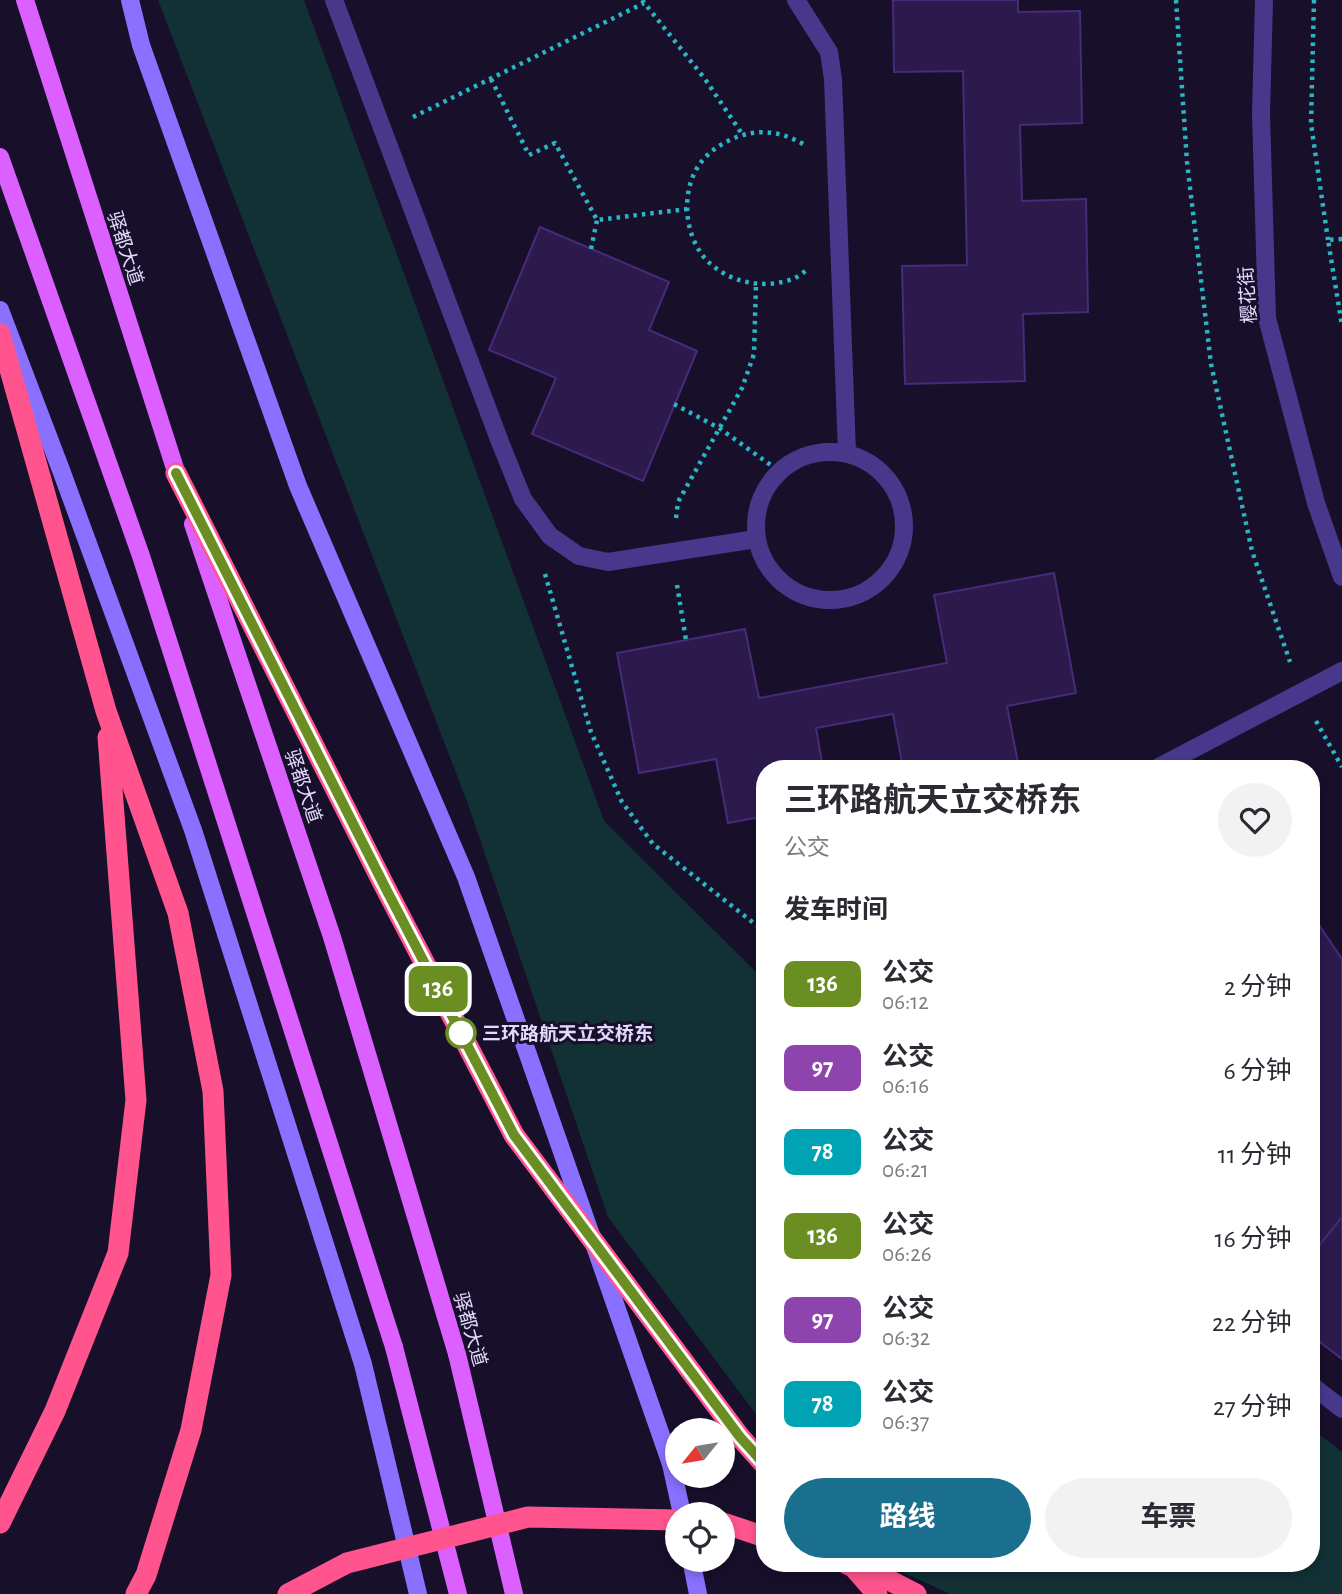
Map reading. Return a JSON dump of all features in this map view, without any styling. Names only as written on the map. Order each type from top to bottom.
[{"type":"highway","points":[[0,334],[106,710],[178,913],[213,1091],[221,1275],[191,1430],[146,1575],[136,1594]]},
{"type":"highway","points":[[176,473],[386,889],[514,1135],[756,1455]]},
{"type":"highway","points":[[0,1523],[55,1410],[118,1252],[136,1100],[106,710]]},
{"type":"highway","points":[[288,1594],[347,1563],[528,1517],[665,1520]]},
{"type":"highway","points":[[735,1526],[756,1534]]},
{"type":"highway","points":[[858,1572],[877,1594]]},
{"type":"highway","points":[[868,1572],[916,1594]]},
{"type":"main road","name":"驿都大道","points":[[25,0],[176,473],[332,937],[457,1354],[514,1594]]},
{"type":"main road","points":[[0,157],[141,556],[394,1347],[457,1594]]},
{"type":"street","points":[[130,0],[141,45],[298,486],[466,877],[671,1464],[679,1502]]},
{"type":"street","points":[[334,0],[500,442],[523,499],[550,536],[579,556],[608,562],[756,539]]},
{"type":"street","points":[[796,0],[829,52],[834,79],[847,453]]},
{"type":"street","name":"樱花街","points":[[1264,0],[1261,114],[1267,318],[1316,503],[1342,577]]},
{"type":"street","points":[[0,310],[193,830],[363,1364],[418,1594]]},
{"type":"street","points":[[822,451],[847,453],[870,463],[888,480],[900,502],[904,526],[900,550],[889,571],[871,588],[848,598],[824,600],[801,594],[780,581],[765,562],[756,539],[756,514],[764,491],[779,471],[799,457],[822,451]]},
{"type":"street","points":[[1172,760],[1342,671]]},
{"type":"street","points":[[1320,1392],[1342,1409]]},
{"type":"street","points":[[694,1572],[698,1594]]},
{"type":"path","points":[[1176,0],[1187,162],[1211,364],[1252,551],[1300,693],[1342,767]]},
{"type":"path","points":[[1314,0],[1311,124],[1342,326]]},
{"type":"path","points":[[384,132],[643,2],[705,79],[742,134]]},
{"type":"path","points":[[491,79],[529,155],[555,143],[597,220],[591,249]]},
{"type":"path","points":[[838,191],[828,169],[812,149],[791,137],[766,131],[742,134],[719,145],[701,162],[690,184],[687,209],[691,233],[703,256],[722,273],[746,283],[771,284],[796,278],[817,262],[831,242],[838,217]]},
{"type":"path","points":[[597,220],[687,209]]},
{"type":"path","points":[[1328,240],[1342,239]]},
{"type":"path","points":[[686,640],[671,551],[678,502],[743,388],[754,354],[756,283]]},
{"type":"path","points":[[674,404],[719,428],[779,471]]},
{"type":"path","points":[[542,564],[591,732],[622,802],[653,844],[756,925]]},
{"type":"green space","points":[[158,0],[304,0],[604,821],[756,972],[756,1414],[608,1217],[468,804]]},
{"type":"green space","points":[[1320,1435],[1342,1452],[1342,1594],[950,1594],[902,1572],[1320,1572]]},
{"type":"building","points":[[893,0],[1018,0],[1018,12],[1080,11],[1082,123],[1020,125],[1022,201],[1086,199],[1088,312],[1023,314],[1025,381],[905,384],[902,266],[967,265],[963,71],[894,72]]},
{"type":"building","points":[[540,227],[669,282],[649,330],[697,351],[643,481],[532,434],[556,378],[489,350]]},
{"type":"building","points":[[1054,573],[1076,693],[1007,706],[1017,760],[902,760],[893,714],[816,728],[822,760],[756,760],[756,818],[728,823],[716,759],[639,773],[617,653],[745,629],[759,698],[947,663],[934,595]]},
{"type":"building","points":[[1320,926],[1342,959],[1342,1359],[1320,1342]]},
{"type":"building","points":[[1342,1217],[1342,1359],[1320,1342],[1320,1245]]},
{"type":"bus line","name":"136","points":[[176,473],[386,889],[514,1135],[756,1455]]},
{"type":"place","name":"三环路航天立交桥东","points":[[461,1033]]}]
